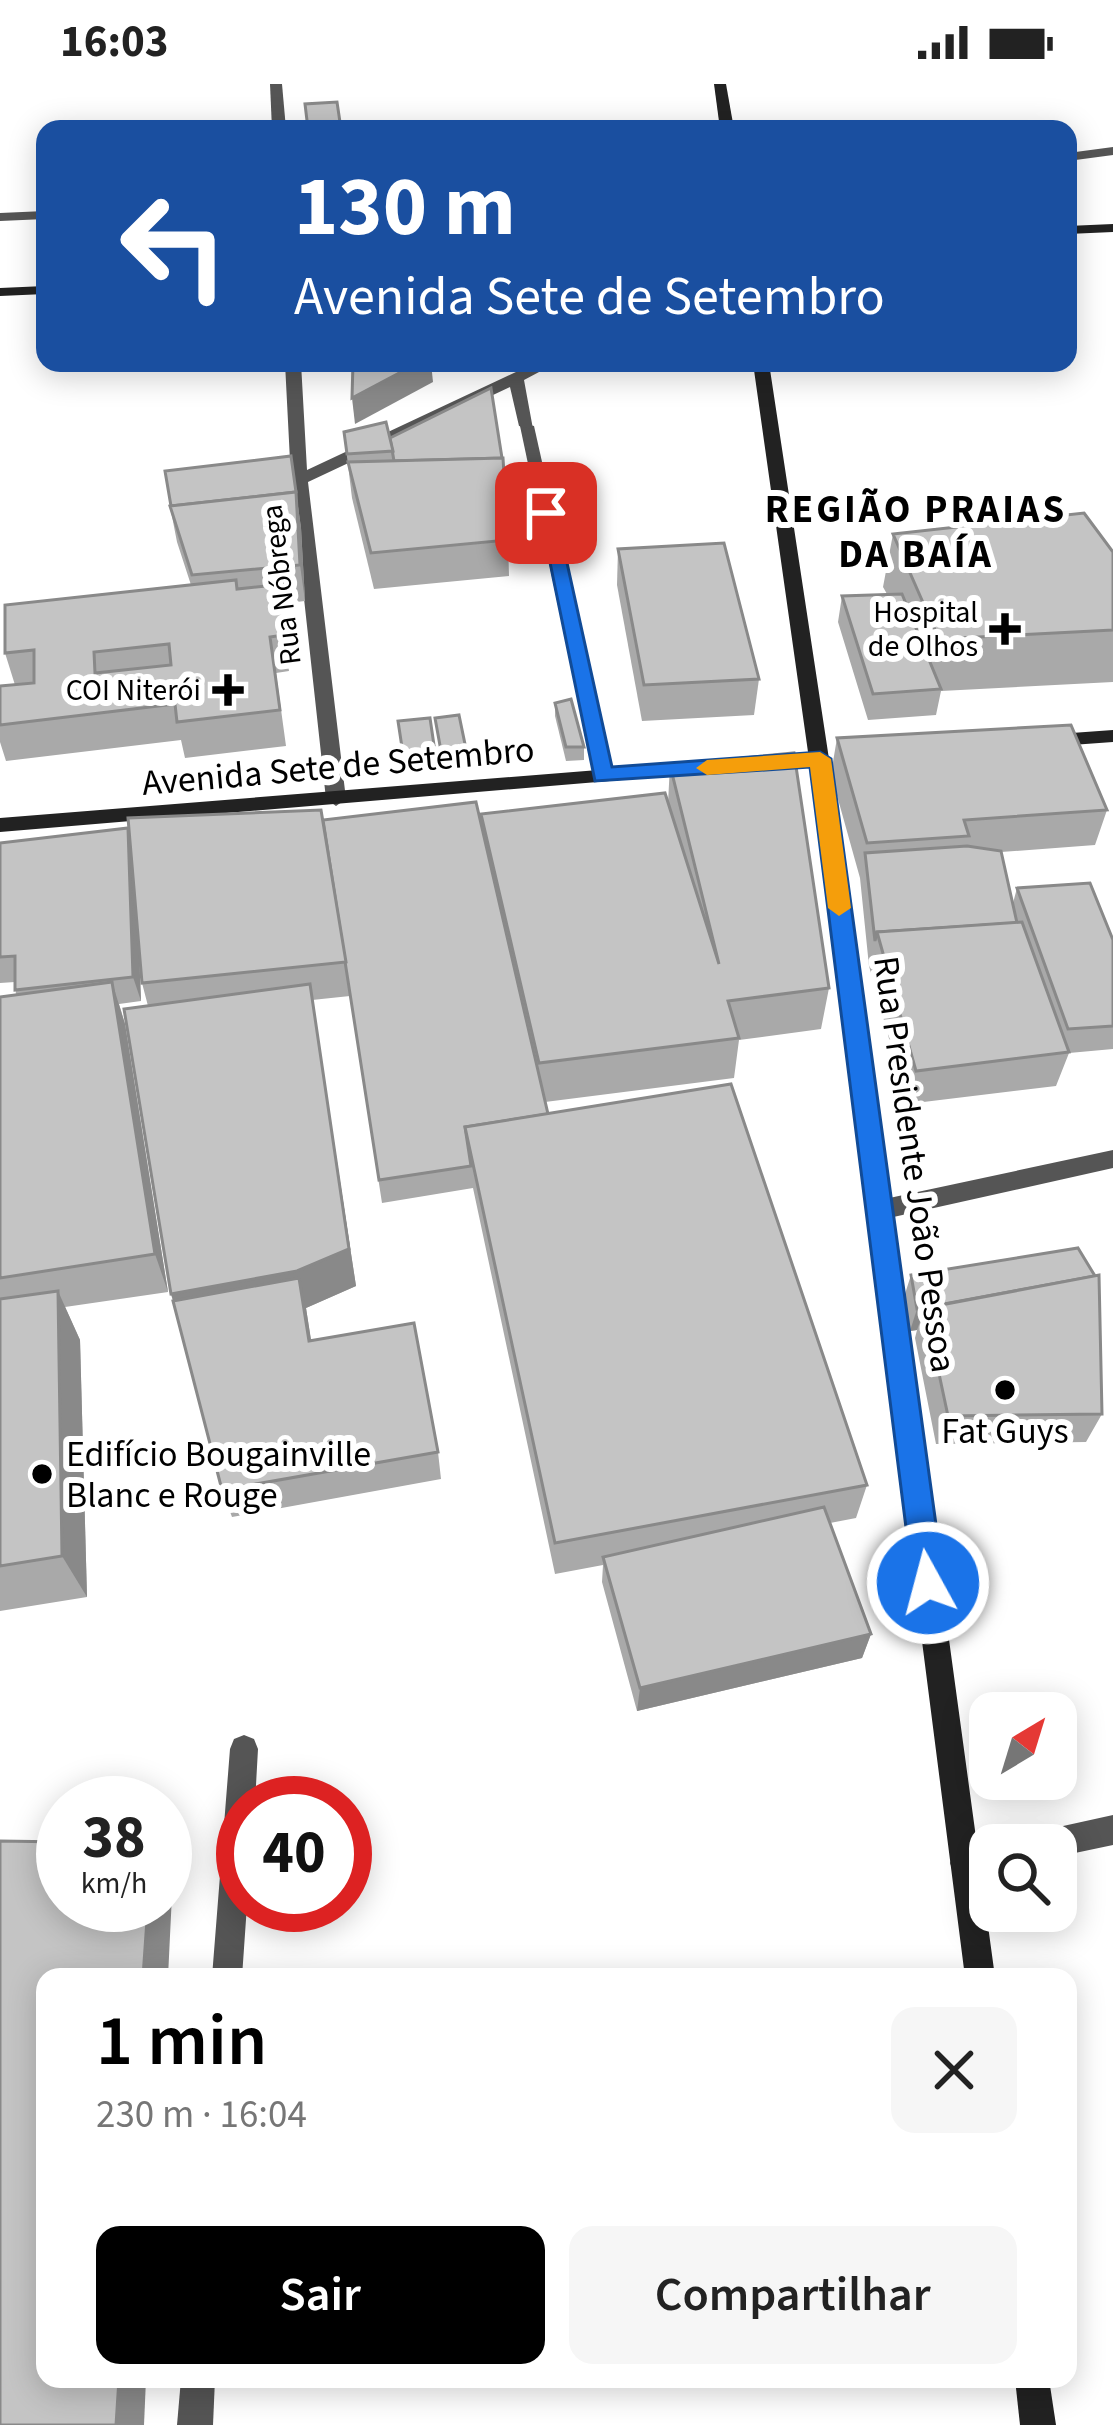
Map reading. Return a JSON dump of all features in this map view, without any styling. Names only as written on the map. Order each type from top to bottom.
[{"type":"street","points":[[276,84],[278,120]]},
{"type":"street","points":[[720,84],[726,120]]},
{"type":"street","points":[[1077,156],[1113,151]]},
{"type":"street","points":[[0,217],[36,215]]},
{"type":"street","points":[[1077,230],[1113,228]]},
{"type":"street","points":[[0,292],[36,290]]},
{"type":"street","name":"Rua Nóbrega","points":[[293,372],[299,480],[336,799]]},
{"type":"street","points":[[299,480],[527,372]]},
{"type":"street","name":"Rua Presidente João Pessoa","points":[[762,372],[880,1210],[973,1824]]},
{"type":"street","points":[[516,377],[527,426]]},
{"type":"street","points":[[1023,743],[1113,736]]},
{"type":"street","name":"Avenida Sete de Setembro","points":[[0,825],[134,825],[336,799],[711,767]]},
{"type":"street","points":[[880,1210],[1113,1159]]},
{"type":"street","points":[[228,1968],[244,1749]]},
{"type":"street","points":[[1077,1838],[1113,1830]]},
{"type":"street","name":"Rua Presidente João Pessoa","points":[[979,1932],[980,1968]]},
{"type":"street","points":[[194,2425],[197,2388]]},
{"type":"street","points":[[1034,2388],[1039,2425]]},
{"type":"lane","points":[[527,426],[603,776]]},
{"type":"building","points":[[337,102],[340,120],[307,120],[305,104]]},
{"type":"building","points":[[353,372],[401,372],[352,398]]},
{"type":"building","points":[[491,388],[502,458],[394,461],[390,438]]},
{"type":"building","points":[[386,422],[393,451],[347,454],[344,432]]},
{"type":"building","points":[[291,456],[296,492],[171,506],[165,471]]},
{"type":"building","points":[[503,458],[508,540],[371,553],[348,462]]},
{"type":"building","points":[[296,492],[300,565],[192,575],[170,506]]},
{"type":"building","points":[[1084,513],[1113,552],[1113,630],[939,639],[893,534]]},
{"type":"building","points":[[724,543],[759,679],[644,685],[618,549]]},
{"type":"building","points":[[236,580],[237,589],[276,585],[284,635],[270,637],[280,710],[177,722],[175,704],[0,725],[0,686],[34,683],[34,650],[5,653],[5,605]],"holes":[[[169,644],[171,665],[95,673],[94,652]]]},
{"type":"building","points":[[902,594],[941,689],[873,694],[842,596]]},
{"type":"building","points":[[571,699],[584,747],[566,747],[555,703]]},
{"type":"building","points":[[459,715],[466,749],[441,751],[435,718]]},
{"type":"building","points":[[430,718],[435,752],[403,754],[398,721]]},
{"type":"building","points":[[1071,725],[1107,810],[964,820],[969,836],[867,843],[837,738]]},
{"type":"building","points":[[794,753],[829,988],[728,1001],[739,1038],[539,1063],[481,814],[665,793],[719,964],[670,765]]},
{"type":"building","points":[[476,802],[548,1114],[465,1127],[471,1166],[379,1180],[323,820]]},
{"type":"building","points":[[321,810],[346,962],[142,983],[128,818]]},
{"type":"building","points":[[128,828],[133,977],[15,990],[15,956],[0,957],[0,843]]},
{"type":"building","points":[[967,846],[1001,851],[1017,923],[877,932],[875,941],[865,853]]},
{"type":"building","points":[[1090,883],[1113,940],[1113,1026],[1068,1029],[1017,888]]},
{"type":"building","points":[[1022,922],[1069,1052],[916,1071],[877,932]]},
{"type":"building","points":[[112,982],[155,1254],[0,1278],[0,997]]},
{"type":"building","points":[[310,984],[349,1249],[297,1271],[171,1294],[124,1009]]},
{"type":"building","points":[[731,1084],[867,1485],[555,1543],[465,1127]]},
{"type":"building","points":[[1078,1248],[1095,1276],[917,1309],[911,1275]]},
{"type":"building","name":"Fat Guys","points":[[1099,1275],[1102,1414],[948,1416],[925,1308]]},
{"type":"building","points":[[299,1278],[309,1341],[414,1323],[438,1452],[222,1490],[173,1301]]},
{"type":"building","points":[[58,1291],[62,1556],[0,1566],[0,1299]]},
{"type":"building","points":[[824,1507],[871,1634],[640,1688],[603,1557]]},
{"type":"building","points":[[0,1841],[36,1842],[36,1932],[146,1932],[144,1968],[36,1968],[36,2388],[118,2388],[116,2425],[0,2425]]},
{"type":"slow traffic","points":[[707,768],[820,759],[839,908]]},
{"type":"place","name":"Hospital de Olhos","points":[[1005,629]]},
{"type":"place","name":"COI Niterói","points":[[228,690]]},
{"type":"place","name":"Fat Guys","points":[[1005,1390]]},
{"type":"place","name":"Edifício Bougainville Blanc e Rouge","points":[[42,1474]]},
{"type":"district","name":"REGIÃO PRAIAS DA BAÍA","points":[[916,530]]},
{"type":"route","points":[[546,513],[603,776],[820,759],[928,1583]]}]
